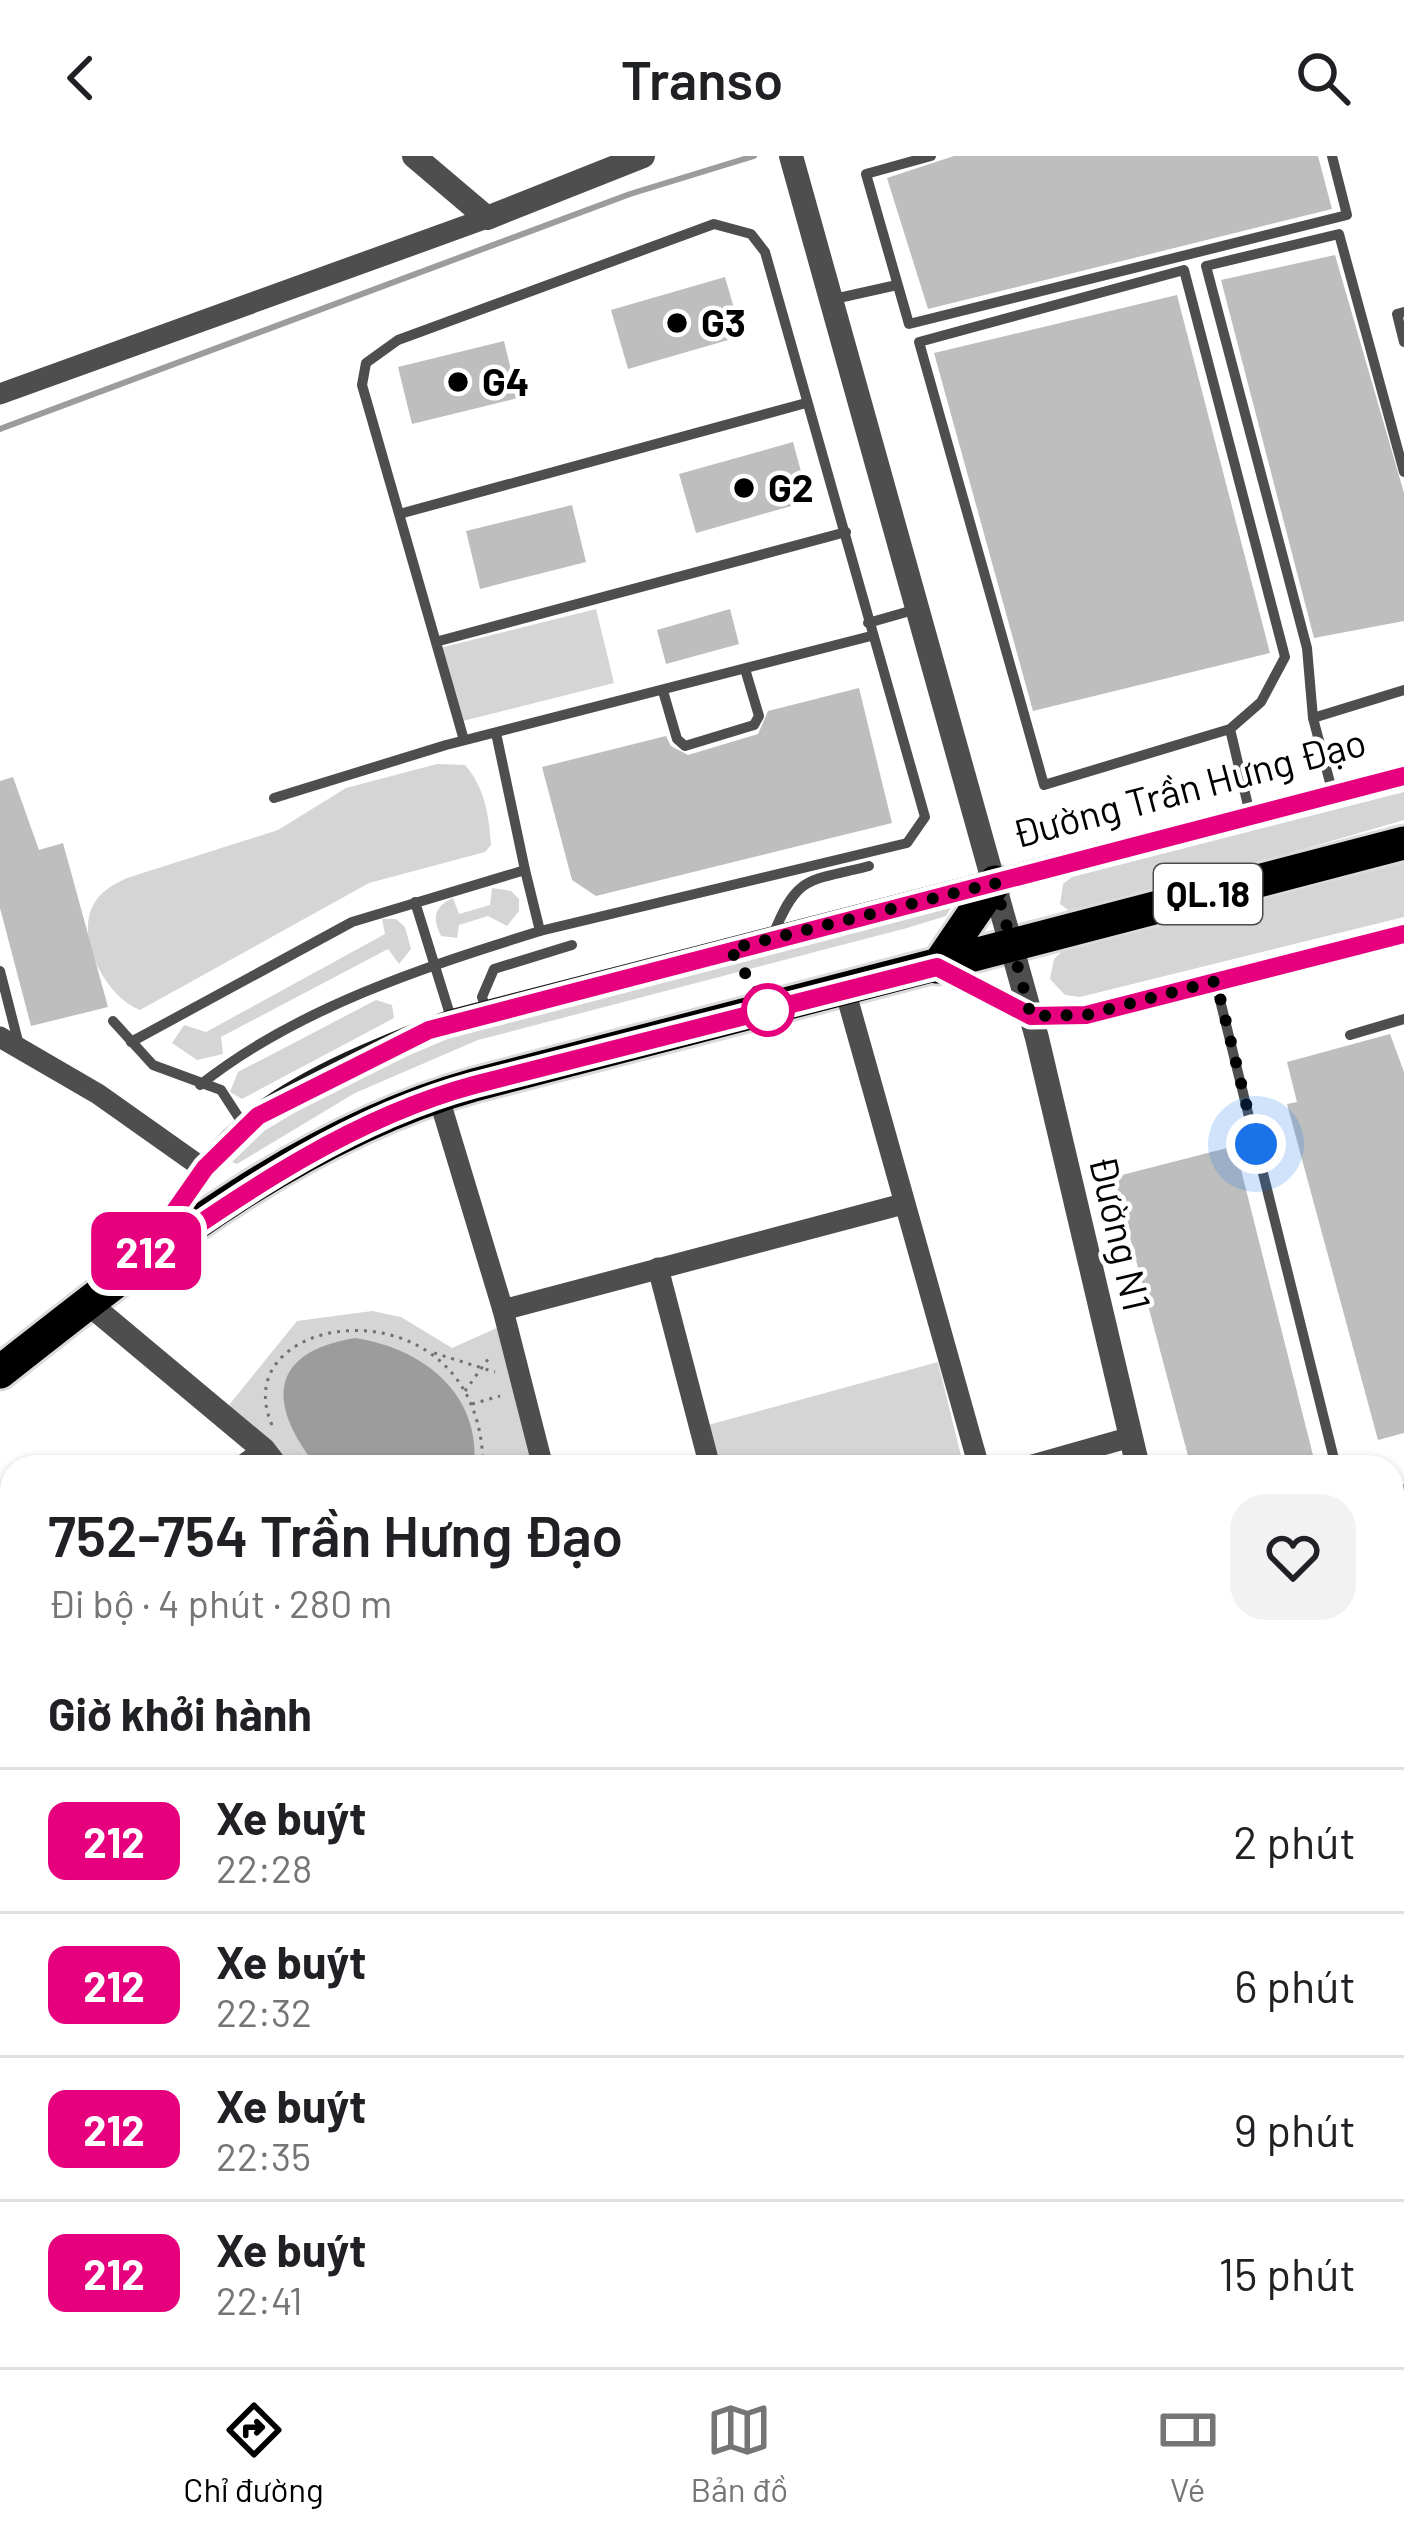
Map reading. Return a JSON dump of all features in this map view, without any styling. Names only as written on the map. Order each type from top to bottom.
[{"type":"highway","name":"QL.18","points":[[0,1372],[135,1268],[310,1153],[439,1095],[1404,842]]},
{"type":"highway","points":[[937,967],[995,883]]},
{"type":"main road","name":"Đường Trần Hưng Đạo","points":[[135,1268],[205,1168],[246,1128],[333,1073],[452,1021],[1404,776]]},
{"type":"main road","points":[[937,967],[1031,1016],[1086,1015],[1404,934]]},
{"type":"street","points":[[414,156],[487,218]]},
{"type":"street","points":[[0,394],[487,218],[643,156]]},
{"type":"street","name":"Đường N1","points":[[791,156],[1031,1016],[1135,1455]]},
{"type":"street","points":[[845,990],[975,1455]]},
{"type":"street","points":[[10,1042],[98,1094],[205,1168]]},
{"type":"street","points":[[439,1095],[540,1455]]},
{"type":"street","points":[[503,1310],[902,1204]]},
{"type":"street","points":[[658,1268],[707,1455]]},
{"type":"street","points":[[88,1303],[272,1448]]},
{"type":"street","points":[[1067,1455],[1131,1437]]},
{"type":"lane","points":[[931,156],[866,174],[909,324],[1347,215],[1332,156]]},
{"type":"lane","points":[[200,1085],[330,1010],[434,964],[540,931],[907,843],[925,817],[761,242],[740,228],[714,224],[372,353],[362,385],[403,513],[464,740]]},
{"type":"lane","points":[[1333,794],[1313,718],[1307,647],[1206,266],[1339,234],[1404,472]]},
{"type":"lane","points":[[1184,270],[1285,657],[1261,702],[1230,729],[1044,785],[919,342],[1184,270]]},
{"type":"lane","points":[[831,300],[897,284]]},
{"type":"lane","points":[[1404,312],[1397,314],[1404,342]]},
{"type":"lane","points":[[403,513],[806,403]]},
{"type":"lane","points":[[439,641],[846,532]]},
{"type":"lane","points":[[274,798],[464,740],[746,669],[870,630],[918,609]]},
{"type":"lane","points":[[663,691],[677,739],[685,746],[754,725],[759,716],[746,669]]},
{"type":"lane","points":[[1313,718],[1404,690]]},
{"type":"lane","points":[[1230,729],[1250,814]]},
{"type":"lane","points":[[496,733],[540,931]]},
{"type":"lane","points":[[771,938],[786,901],[800,885],[869,866]]},
{"type":"lane","points":[[131,1042],[352,922],[525,870]]},
{"type":"lane","points":[[415,902],[452,1021]]},
{"type":"lane","points":[[488,1012],[482,997],[494,969],[572,945]]},
{"type":"lane","points":[[0,971],[10,1042]]},
{"type":"lane","points":[[1216,981],[1333,1455]]},
{"type":"lane","points":[[1350,1035],[1404,1019]]},
{"type":"lane","points":[[113,1021],[153,1065],[221,1090],[246,1128]]},
{"type":"path","points":[[272,1448],[265,1394],[284,1356],[307,1340],[366,1327],[495,1372]]},
{"type":"path","points":[[427,1351],[471,1404],[481,1455]]},
{"type":"path","points":[[464,1392],[492,1353]]},
{"type":"path","points":[[471,1404],[500,1396]]},
{"type":"shaded area","points":[[596,609],[614,683],[459,722],[440,648]]},
{"type":"shaded area","points":[[437,764],[465,765],[477,783],[490,834],[491,845],[485,852],[369,883],[140,1010],[105,979],[88,931],[95,902],[109,888],[127,878],[278,830],[346,788]]},
{"type":"shaded area","points":[[1404,792],[1404,820],[1075,915],[1060,904],[1063,884],[1072,877]]},
{"type":"shaded area","points":[[1404,861],[1404,917],[1080,997],[1065,995],[1050,979],[1054,959],[1069,945]]},
{"type":"shaded area","points":[[492,888],[511,891],[519,899],[519,911],[507,926],[488,916],[459,925],[457,938],[441,936],[436,919],[442,905],[453,898],[459,914],[490,905]]},
{"type":"shaded area","points":[[947,901],[952,906],[946,916],[907,928],[478,1040],[355,1093],[237,1164],[232,1162],[264,1131],[344,1083],[492,1020]]},
{"type":"shaded area","points":[[382,919],[396,919],[405,927],[411,949],[399,964],[388,949],[221,1037],[223,1054],[197,1060],[172,1043],[184,1025],[206,1032],[385,934]]},
{"type":"shaded area","points":[[376,1000],[392,1005],[394,1018],[242,1099],[230,1092],[238,1072]]},
{"type":"shaded area","points":[[372,1311],[401,1317],[452,1348],[501,1326],[532,1455],[277,1455],[229,1405],[297,1321]]},
{"type":"shaded area","points":[[355,1338],[380,1343],[424,1364],[457,1396],[468,1417],[474,1455],[308,1455],[290,1424],[284,1386],[304,1356]]},
{"type":"shaded area","points":[[938,1362],[961,1455],[716,1455],[708,1425]]},
{"type":"building","points":[[954,156],[1318,156],[1332,209],[928,309],[887,178]]},
{"type":"building","points":[[1335,255],[1404,493],[1404,621],[1314,638],[1221,280]]},
{"type":"building","name":"G3","points":[[725,277],[742,336],[628,369],[611,310]]},
{"type":"building","points":[[1177,295],[1270,653],[1033,711],[934,353]]},
{"type":"building","name":"G4","points":[[504,341],[518,398],[412,424],[398,367]]},
{"type":"building","name":"G2","points":[[793,442],[809,501],[696,533],[679,474]]},
{"type":"building","points":[[572,505],[586,562],[480,589],[466,531]]},
{"type":"building","points":[[730,609],[739,644],[666,664],[657,630]]},
{"type":"building","points":[[859,688],[892,823],[596,896],[572,880],[542,767],[666,736],[671,746],[688,755],[758,734],[768,711]]},
{"type":"building","points":[[13,777],[39,850],[63,843],[108,1007],[31,1026],[0,908],[0,781]]},
{"type":"building","points":[[1390,1034],[1404,1072],[1404,1433],[1378,1440],[1287,1104],[1297,1102],[1287,1062]]},
{"type":"building","points":[[1235,1146],[1313,1455],[1188,1455],[1114,1177]]},
{"type":"waterway","points":[[0,429],[630,194],[754,156]]},
{"type":"bus line","name":"212","points":[[1404,776],[460,1018],[429,1030],[333,1073],[258,1116],[205,1168],[135,1268],[310,1153],[405,1108],[474,1085],[937,967],[1031,1016],[1086,1015],[1404,934]]},
{"type":"place","name":"G3","points":[[677,323]]},
{"type":"place","name":"G4","points":[[458,382]]},
{"type":"place","name":"G2","points":[[744,488]]},
{"type":"route","points":[[768,1010],[730,949],[995,883],[1031,1016],[1086,1015],[1216,981],[1256,1144]]}]
